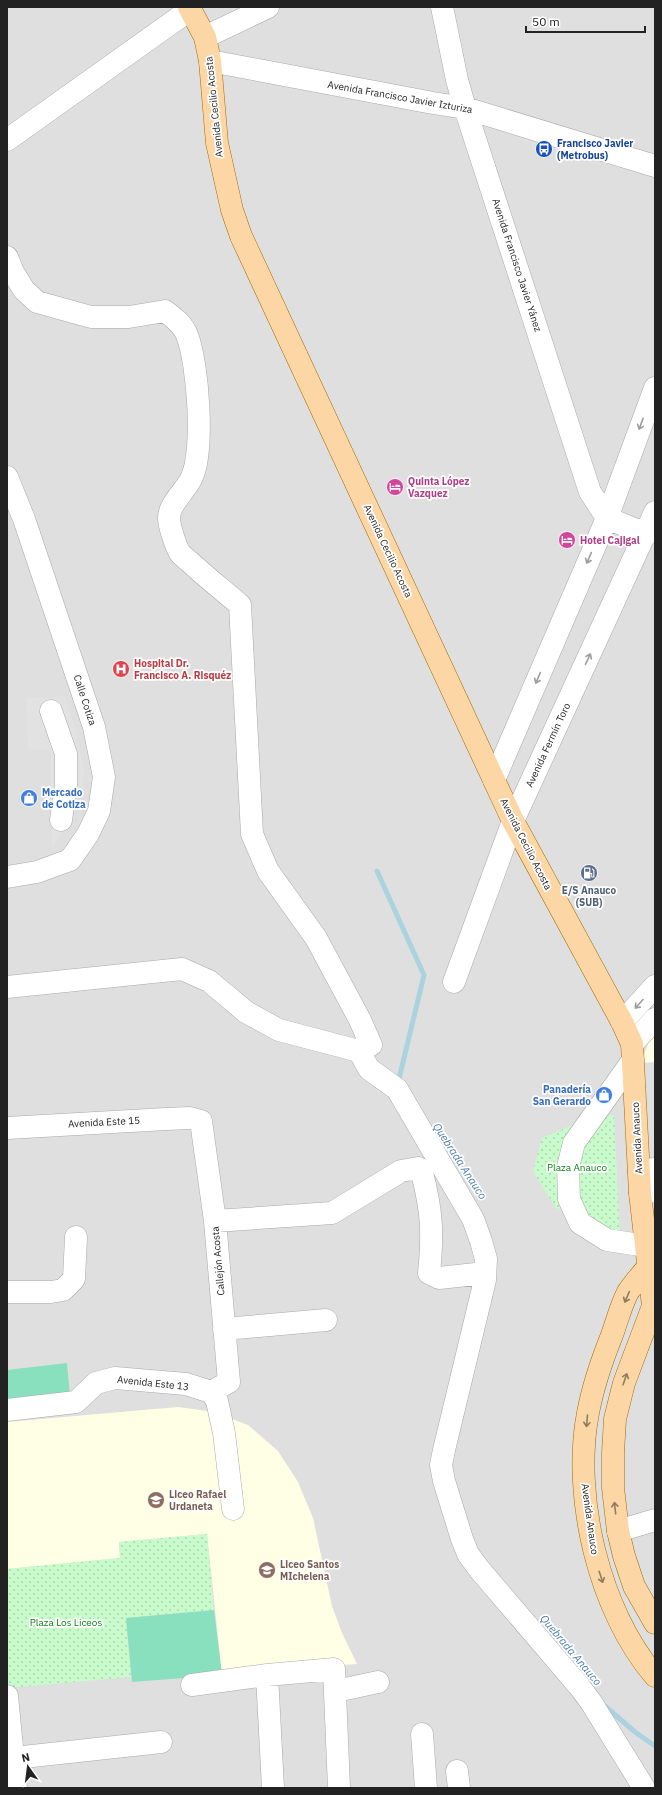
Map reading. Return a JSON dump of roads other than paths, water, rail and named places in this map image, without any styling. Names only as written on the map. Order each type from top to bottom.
[{"type":"main road","name":"Avenida Cecilio Acosta","points":[[190,8],[205,37],[210,62],[217,143],[232,210],[241,236],[513,821],[622,1022],[632,1052]]},
{"type":"main road","name":"Avenida Anauco","points":[[632,1052],[647,1170],[653,1306],[624,1383],[616,1419],[613,1453],[613,1488],[618,1532],[624,1556],[634,1586],[655,1623]]},
{"type":"main road","name":"Avenida Anauco","points":[[651,1263],[628,1292],[597,1375],[588,1414],[584,1452],[585,1489],[589,1525],[596,1563],[608,1597],[636,1649],[653,1670]]},
{"type":"street","points":[[205,37],[268,7]]},
{"type":"street","name":"Avenida Francisco Javier Yánez","points":[[442,7],[457,80],[465,108],[590,492],[606,518]]},
{"type":"street","points":[[7,140],[190,8]]},
{"type":"street","name":"Avenida Francisco Javier Izturiza","points":[[210,62],[465,108],[655,166]]},
{"type":"street","points":[[7,257],[13,272],[24,290],[37,302],[91,318],[129,317],[165,310],[178,322],[187,334],[193,365],[200,437],[191,479],[177,498],[169,517],[180,552],[199,571],[240,605],[252,834],[268,871],[316,938],[360,1020],[371,1045],[359,1051],[280,1030],[246,1012],[208,981],[182,969],[7,987]]},
{"type":"street","points":[[494,780],[606,518],[655,388]]},
{"type":"street","name":"Calle Cotiza","points":[[7,477],[24,519],[94,727],[104,777],[99,811],[88,834],[70,860],[37,872],[7,877]]},
{"type":"street","name":"Avenida Fermín Toro","points":[[454,982],[513,821],[650,532],[655,512]]},
{"type":"street","points":[[606,518],[650,532]]},
{"type":"street","points":[[51,711],[66,754],[66,786],[61,820]]},
{"type":"street","points":[[66,754],[98,748]]},
{"type":"street","points":[[622,1022],[655,986]]},
{"type":"street","points":[[651,1263],[607,1240],[580,1223],[569,1199],[568,1167],[574,1143],[632,1052],[655,1019]]},
{"type":"street","points":[[359,1051],[369,1069],[396,1089],[464,1202],[481,1241],[486,1259],[485,1280],[446,1442],[442,1465],[444,1481],[462,1539],[468,1554],[479,1569],[591,1702],[644,1788]]},
{"type":"street","name":"Avenida Este 15","points":[[7,1128],[190,1118],[201,1121]]},
{"type":"street","name":"Callejón Acosta","points":[[201,1121],[215,1221],[229,1382],[211,1392]]},
{"type":"street","points":[[215,1221],[332,1213],[401,1171],[418,1168],[422,1172],[432,1217],[433,1241],[429,1273],[439,1278],[485,1273]]},
{"type":"street","points":[[7,1292],[51,1292],[63,1290],[74,1279],[76,1237]]},
{"type":"street","points":[[224,1329],[326,1320]]},
{"type":"street","name":"Avenida Este 13","points":[[7,1410],[76,1402],[96,1383],[115,1378],[186,1384],[211,1392]]},
{"type":"street","points":[[211,1392],[217,1401],[221,1420],[233,1509]]},
{"type":"street","points":[[618,1532],[655,1520]]},
{"type":"street","points":[[192,1685],[267,1675],[334,1669],[339,1788]]},
{"type":"street","points":[[267,1675],[273,1788]]},
{"type":"street","points":[[336,1691],[378,1682]]},
{"type":"street","points":[[7,1696],[9,1729],[14,1758],[16,1788]]},
{"type":"street","points":[[422,1734],[426,1788]]},
{"type":"street","points":[[14,1758],[162,1742]]},
{"type":"waterway","name":"Quebrada Anauco","points":[[377,871],[424,975],[398,1083]]},
{"type":"waterway","name":"Quebrada Anauco","points":[[605,1706],[635,1732],[655,1746]]},
{"type":"place","name":"Francisco Javier (Metrobus)","points":[[544,149]]},
{"type":"place","name":"Quinta López Vazquez","points":[[395,487]]},
{"type":"place","name":"Hotel Cajigal","points":[[567,540]]},
{"type":"place","name":"Hospital Dr. Francisco A. Risquéz","points":[[121,669]]},
{"type":"place","name":"Mercado de Cotiza","points":[[29,798]]},
{"type":"place","name":"E/S Anauco (SUB)","points":[[589,873]]},
{"type":"place","name":"Panadería San Gerardo","points":[[604,1095]]},
{"type":"place","name":"Liceo Rafael Urdaneta","points":[[156,1500]]},
{"type":"place","name":"Liceo Santos MIchelena","points":[[267,1570]]},
{"type":"park label","name":"Plaza Anauco","points":[[577,1167]]},
{"type":"park label","name":"Plaza Los Liceos","points":[[66,1622]]}]
